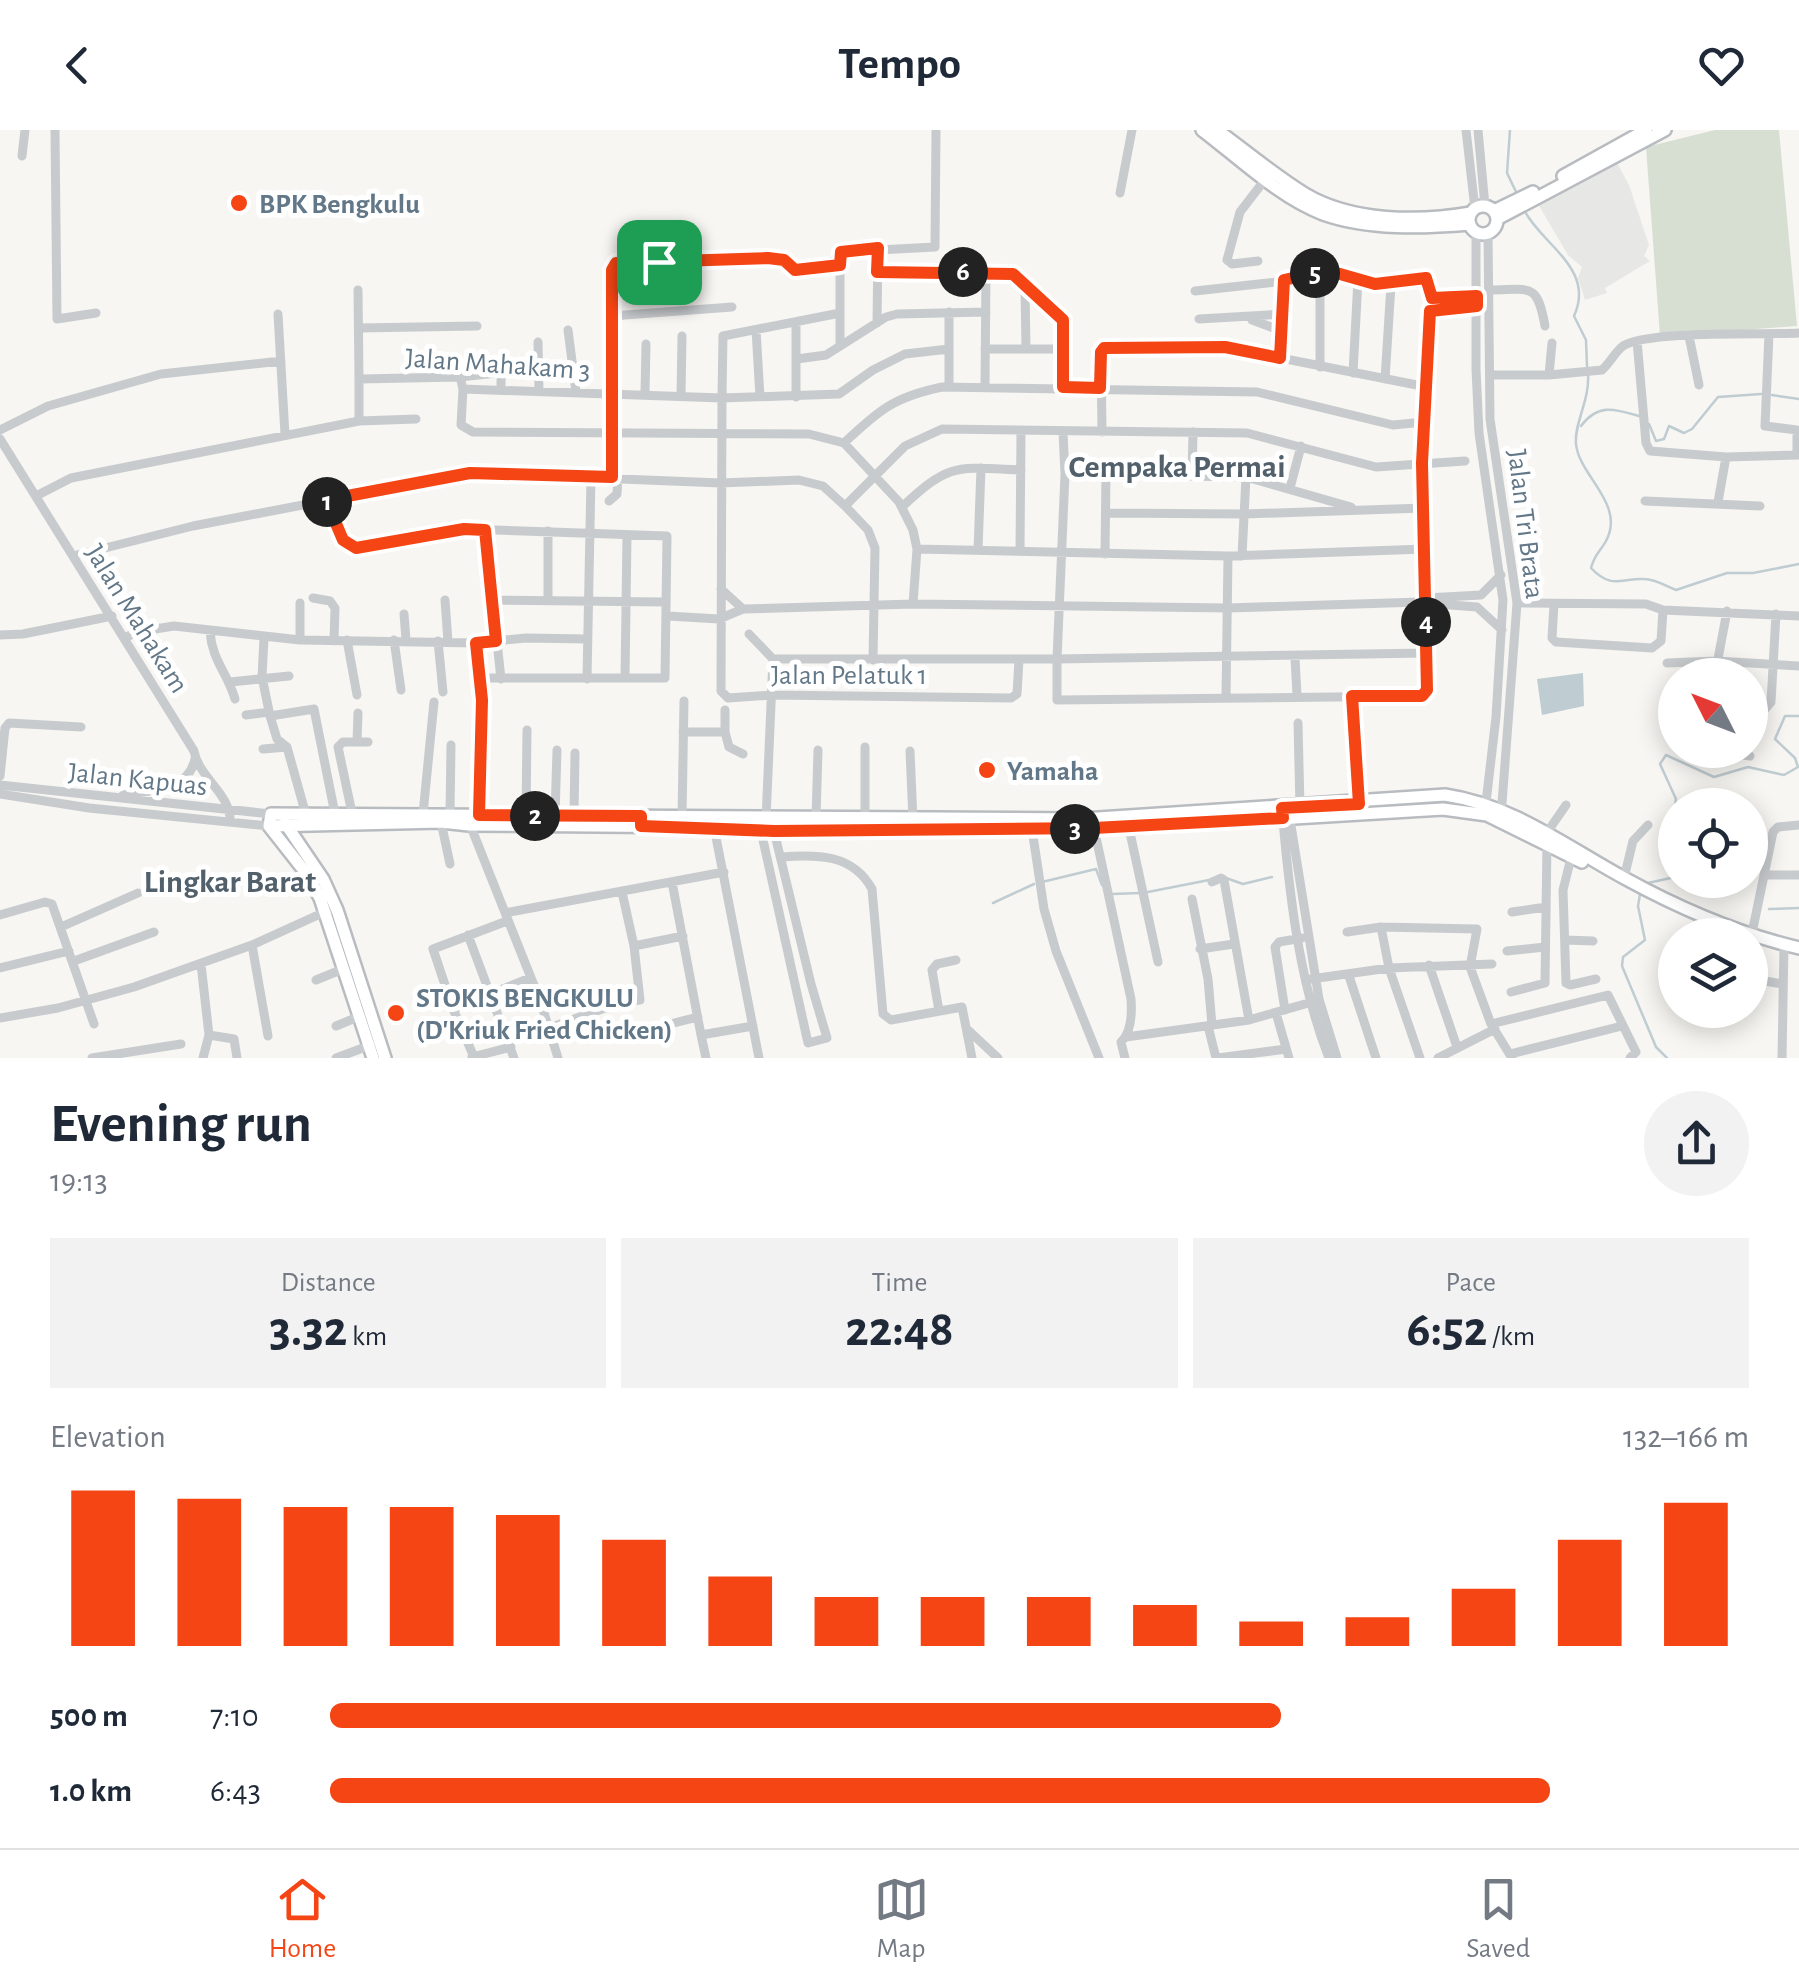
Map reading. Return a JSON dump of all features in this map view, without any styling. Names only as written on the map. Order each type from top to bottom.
[{"type":"main road","points":[[1202,130],[1269,175],[1321,202],[1360,214],[1411,218],[1482,218],[1510,209],[1665,130]]},
{"type":"main road","points":[[1217,130],[1269,175]]},
{"type":"main road","points":[[1606,157],[1646,130]]},
{"type":"main road","points":[[472,818],[574,816],[714,827],[1129,828],[1445,796],[1502,815],[1665,901],[1706,918]]},
{"type":"main road","points":[[270,820],[641,821],[682,817],[767,827],[816,818],[1100,819],[1486,808]]},
{"type":"main road","points":[[285,820],[352,813],[446,818]]},
{"type":"main road","points":[[270,820],[330,910],[374,1048]]},
{"type":"main road","points":[[285,820],[323,879],[343,969],[374,1048],[385,1058]]},
{"type":"main road","points":[[1768,942],[1799,956]]},
{"type":"main road","points":[[1785,948],[1799,948]]},
{"type":"street","points":[[22,156],[25,130]]},
{"type":"street","points":[[55,130],[57,319],[96,313]]},
{"type":"street","points":[[840,344],[841,252],[935,247],[936,130]]},
{"type":"street","points":[[1120,193],[1132,130]]},
{"type":"street","points":[[1466,130],[1482,218]]},
{"type":"street","points":[[1478,130],[1482,218]]},
{"type":"street","points":[[1258,261],[1232,264],[1227,260],[1240,212],[1269,175]]},
{"type":"street","name":"Jalan Tri Brata","points":[[1482,218],[1489,290],[1490,420],[1517,602],[1502,815]]},
{"type":"street","name":"Jalan Tri Brata","points":[[1482,218],[1476,368],[1479,434],[1501,575],[1503,630],[1486,808]]},
{"type":"street","points":[[877,323],[878,248]]},
{"type":"street","points":[[609,500],[617,494],[610,432],[612,270],[616,263],[768,258],[784,260],[792,270],[840,265]]},
{"type":"street","points":[[877,272],[1013,274],[1060,316],[1063,387]]},
{"type":"street","points":[[985,387],[986,272]]},
{"type":"street","points":[[1320,272],[1320,367]]},
{"type":"street","points":[[1063,432],[1057,700],[1422,696],[1427,690],[1422,463],[1432,298],[1426,278],[1391,285],[1320,272],[1195,290]]},
{"type":"street","points":[[1353,373],[1358,279]]},
{"type":"street","points":[[1280,358],[1284,280]]},
{"type":"street","points":[[1385,380],[1391,285]]},
{"type":"street","points":[[1025,286],[1026,350]]},
{"type":"street","points":[[358,290],[359,421]]},
{"type":"street","points":[[1489,290],[1527,290],[1535,294],[1541,302],[1545,326]]},
{"type":"street","points":[[1432,298],[1477,301],[1489,306]]},
{"type":"street","points":[[1430,311],[1477,301]]},
{"type":"street","points":[[612,316],[732,307]]},
{"type":"street","points":[[720,619],[723,336],[840,312]]},
{"type":"street","points":[[948,387],[949,312]]},
{"type":"street","points":[[797,359],[826,355],[898,314],[986,312]]},
{"type":"street","points":[[278,314],[285,435]]},
{"type":"street","points":[[1200,319],[1283,314]]},
{"type":"street","points":[[1249,318],[1282,330]]},
{"type":"street","points":[[796,322],[796,398]]},
{"type":"street","points":[[359,328],[476,326]]},
{"type":"street","points":[[568,330],[576,392]]},
{"type":"street","points":[[756,330],[760,398]]},
{"type":"street","points":[[1490,375],[1602,370],[1619,350],[1637,340],[1799,332]]},
{"type":"street","points":[[1637,340],[1648,448],[1657,453],[1726,457],[1798,455],[1797,430],[1765,426],[1769,334]]},
{"type":"street","points":[[681,395],[682,336]]},
{"type":"street","points":[[1689,336],[1699,385]]},
{"type":"street","points":[[538,342],[539,392]]},
{"type":"street","points":[[1549,375],[1552,342]]},
{"type":"street","points":[[645,394],[646,344]]},
{"type":"street","points":[[1102,432],[1100,388],[1104,348],[1225,347],[1426,387]]},
{"type":"street","name":"Jalan Mahakam 3","points":[[360,380],[460,377],[463,389],[796,398],[839,394],[904,354],[950,348]]},
{"type":"street","points":[[985,349],[1063,349]]},
{"type":"street","points":[[0,430],[48,406],[161,374],[281,361]]},
{"type":"street","points":[[460,377],[497,373],[501,376],[501,390]]},
{"type":"street","points":[[844,443],[880,409],[910,394],[948,387],[1257,392],[1392,425],[1424,422]]},
{"type":"street","points":[[463,389],[461,425],[466,430],[809,434],[844,443],[902,507],[914,530],[917,549],[912,604]]},
{"type":"street","points":[[36,496],[71,478],[359,421],[416,418]]},
{"type":"street","points":[[845,506],[904,446],[942,429],[1257,434],[1376,466],[1465,461]]},
{"type":"street","points":[[1020,551],[1021,431]]},
{"type":"street","points":[[1192,476],[1193,432]]},
{"type":"street","name":"Jalan Mahakam","points":[[0,439],[194,755],[221,789],[231,816]]},
{"type":"street","points":[[1290,488],[1301,446]]},
{"type":"street","points":[[1718,502],[1726,457]]},
{"type":"street","points":[[978,550],[981,468]]},
{"type":"street","points":[[902,507],[933,478],[949,470],[1020,470]]},
{"type":"street","points":[[73,556],[193,526],[470,473],[720,484],[813,481],[845,506],[874,539],[873,660]]},
{"type":"street","points":[[1065,474],[1246,477],[1358,509]]},
{"type":"street","points":[[1105,554],[1106,474]]},
{"type":"street","points":[[587,679],[591,477]]},
{"type":"street","points":[[1242,556],[1246,477]]},
{"type":"street","points":[[326,500],[343,540],[356,548],[464,529],[666,536],[667,676],[482,677]]},
{"type":"street","points":[[1645,502],[1760,506]]},
{"type":"street","points":[[1106,513],[1244,514],[1424,508]]},
{"type":"street","points":[[1494,521],[1506,520]]},
{"type":"street","points":[[485,530],[501,679]]},
{"type":"street","points":[[548,530],[548,599]]},
{"type":"street","points":[[624,678],[627,535]]},
{"type":"street","points":[[917,549],[1242,556],[1425,548]]},
{"type":"street","points":[[1226,698],[1228,556]]},
{"type":"street","points":[[668,616],[720,619],[743,608],[912,604],[1228,608],[1424,602],[1481,595],[1501,575]]},
{"type":"street","points":[[721,589],[743,608]]},
{"type":"street","points":[[313,598],[330,602],[335,608],[334,641]]},
{"type":"street","points":[[443,692],[445,600]]},
{"type":"street","points":[[491,600],[665,602]]},
{"type":"street","points":[[1424,602],[1477,607],[1503,630]]},
{"type":"street","points":[[1517,602],[1646,604],[1663,610],[1799,616]]},
{"type":"street","points":[[300,603],[300,640]]},
{"type":"street","points":[[1554,604],[1552,638],[1556,642],[1652,648],[1661,641],[1663,610]]},
{"type":"street","points":[[1717,658],[1728,611]]},
{"type":"street","points":[[401,690],[404,614]]},
{"type":"street","points":[[1768,706],[1776,614]]},
{"type":"street","points":[[0,635],[112,616]]},
{"type":"street","name":"Jalan Pelatuk 1","points":[[720,619],[720,691],[728,698],[1011,698],[1017,694],[1019,660]]},
{"type":"street","points":[[125,638],[136,632],[174,626],[300,640],[476,643],[587,639]]},
{"type":"street","points":[[210,632],[217,666],[230,682],[236,699]]},
{"type":"street","points":[[749,634],[773,659],[767,827],[808,1043],[827,1038],[810,984],[781,857],[767,827]]},
{"type":"street","points":[[264,638],[262,677],[269,714],[278,739],[287,748],[306,815]]},
{"type":"street","points":[[347,640],[357,695]]},
{"type":"street","points":[[476,643],[482,677],[472,818],[558,1058]]},
{"type":"street","points":[[773,659],[1295,658],[1426,653]]},
{"type":"street","points":[[1295,658],[1297,695]]},
{"type":"street","points":[[1768,664],[1799,666]]},
{"type":"street","points":[[230,682],[289,676]]},
{"type":"street","points":[[1498,688],[1510,689]]},
{"type":"street","points":[[1352,696],[1359,804]]},
{"type":"street","points":[[682,817],[684,701]]},
{"type":"street","points":[[423,814],[434,702]]},
{"type":"street","points":[[246,716],[314,710],[334,814]]},
{"type":"street","points":[[725,710],[729,747],[743,754]]},
{"type":"street","points":[[352,813],[338,747],[343,742],[363,742],[358,713]]},
{"type":"street","points":[[0,776],[5,728],[9,723],[81,727]]},
{"type":"street","points":[[1298,723],[1288,812],[1304,937],[1329,1058]]},
{"type":"street","points":[[526,816],[527,730]]},
{"type":"street","points":[[683,732],[726,732]]},
{"type":"street","points":[[450,864],[446,818],[451,745]]},
{"type":"street","points":[[865,747],[865,819]]},
{"type":"street","points":[[263,750],[287,748]]},
{"type":"street","points":[[555,816],[557,750]]},
{"type":"street","points":[[816,818],[818,750]]},
{"type":"street","points":[[910,751],[912,820]]},
{"type":"street","points":[[574,816],[575,752]]},
{"type":"street","points":[[110,797],[170,787],[191,772],[194,755]]},
{"type":"street","name":"Jalan Kapuas","points":[[0,785],[38,795],[270,820]]},
{"type":"street","name":"Jalan Kapuas","points":[[0,794],[110,797],[231,816]]},
{"type":"street","points":[[1511,992],[1544,986],[1547,838],[1566,805]]},
{"type":"street","points":[[1768,865],[1775,829],[1799,825]]},
{"type":"street","points":[[1626,881],[1633,840],[1648,826]]},
{"type":"street","points":[[714,827],[759,1058]]},
{"type":"street","points":[[1094,828],[1131,999],[1124,1058]]},
{"type":"street","points":[[1129,828],[1158,962]]},
{"type":"street","points":[[1032,829],[1040,884],[1062,970],[1098,1054],[1123,1041],[1249,1020],[1315,1000]]},
{"type":"street","points":[[1572,853],[1564,890],[1563,972],[1570,985],[1596,979]]},
{"type":"street","points":[[781,857],[817,855],[836,859],[866,878],[872,889],[883,1014],[891,1020],[962,1007],[972,1058]]},
{"type":"street","points":[[468,935],[513,1053],[472,1057],[432,952],[437,946],[506,917],[724,872]]},
{"type":"street","points":[[1768,875],[1799,876]]},
{"type":"street","points":[[1212,882],[1224,880],[1249,1020]]},
{"type":"street","points":[[672,882],[706,1058]]},
{"type":"street","points":[[549,1028],[640,1000],[622,892]]},
{"type":"street","points":[[61,927],[138,893]]},
{"type":"street","points":[[1192,899],[1217,1058],[1287,1053],[1275,947],[1280,942],[1304,937]]},
{"type":"street","points":[[0,914],[48,902],[72,956],[94,1024]]},
{"type":"street","points":[[1512,912],[1546,906]]},
{"type":"street","points":[[0,1018],[88,1000],[200,964],[330,910]]},
{"type":"street","points":[[1382,927],[1390,968],[1420,1058]]},
{"type":"street","points":[[1347,932],[1382,927],[1475,927],[1478,933],[1470,967],[1493,1026],[1511,1056],[1622,1026]]},
{"type":"street","points":[[0,967],[72,956],[154,932]]},
{"type":"street","points":[[634,946],[682,936]]},
{"type":"street","points":[[1566,940],[1594,942]]},
{"type":"street","points":[[1200,949],[1234,944]]},
{"type":"street","points":[[252,945],[268,1036]]},
{"type":"street","points":[[1507,950],[1545,946]]},
{"type":"street","points":[[1782,1058],[1785,948]]},
{"type":"street","points":[[939,1010],[932,970],[937,964],[956,960]]},
{"type":"street","points":[[200,964],[209,1035],[203,1058]]},
{"type":"street","points":[[1312,979],[1390,968],[1492,964]]},
{"type":"street","points":[[1429,965],[1458,1046]]},
{"type":"street","points":[[316,980],[343,969]]},
{"type":"street","points":[[1349,976],[1376,1058]]},
{"type":"street","points":[[453,1009],[530,978]]},
{"type":"street","points":[[1768,981],[1782,984]]},
{"type":"street","points":[[796,989],[810,984]]},
{"type":"street","points":[[1438,1058],[1493,1026],[1608,995],[1636,1052],[1630,1058]]},
{"type":"street","points":[[1315,1000],[1337,1058]]},
{"type":"street","points":[[336,1026],[360,1016]]},
{"type":"street","points":[[674,1023],[698,1017]]},
{"type":"street","points":[[701,1035],[753,1026]]},
{"type":"street","points":[[968,1030],[998,1058]]},
{"type":"street","points":[[209,1035],[234,1039],[237,1058]]},
{"type":"street","points":[[92,1058],[181,1044]]},
{"type":"street","points":[[336,1058],[374,1048]]},
{"type":"shaded area","points":[[1715,130],[1779,130],[1797,326],[1660,336],[1646,147]]},
{"type":"shaded area","points":[[1616,161],[1629,185],[1649,245],[1644,256],[1650,261],[1605,288],[1607,293],[1585,300],[1578,278],[1582,267],[1568,255],[1538,204]]},
{"type":"shaded area","points":[[1583,673],[1584,706],[1542,715],[1537,679]]},
{"type":"waterway","points":[[1510,130],[1507,173],[1518,196]]},
{"type":"waterway","points":[[1523,208],[1564,258],[1578,284],[1574,316],[1586,340],[1587,366]]},
{"type":"waterway","points":[[1588,374],[1576,444],[1610,515],[1611,528],[1591,568],[1598,575],[1611,581],[1648,579],[1676,590],[1727,573],[1753,573],[1799,564]]},
{"type":"waterway","points":[[1649,424],[1656,441],[1664,439],[1669,426],[1684,433],[1692,429],[1718,397],[1761,394]]},
{"type":"waterway","points":[[1772,395],[1799,399]]},
{"type":"waterway","points":[[1581,426],[1600,411],[1639,416]]},
{"type":"waterway","points":[[1671,788],[1660,764],[1666,755],[1714,777],[1748,767],[1784,775],[1798,767],[1795,758],[1775,739],[1785,716],[1799,716]]},
{"type":"waterway","points":[[1042,882],[1096,869],[1102,885]]},
{"type":"waterway","points":[[1226,878],[1243,884],[1272,877]]},
{"type":"waterway","points":[[1148,892],[1209,880]]},
{"type":"waterway","points":[[1648,883],[1658,881]]},
{"type":"waterway","points":[[993,903],[1034,884]]},
{"type":"waterway","points":[[1113,894],[1140,893]]},
{"type":"waterway","points":[[1640,894],[1638,906],[1645,940],[1623,957],[1622,966],[1656,1047],[1667,1058]]},
{"type":"waterway","points":[[1769,909],[1799,908]]},
{"type":"place","name":"BPK Bengkulu","points":[[239,203]]},
{"type":"place","name":"Yamaha","points":[[987,770]]},
{"type":"place","name":"STOKIS BENGKULU (D'Kriuk Fried Chicken)","points":[[396,1013]]},
{"type":"district","name":"Cempaka Permai","points":[[1177,466]]},
{"type":"district","name":"Lingkar Barat","points":[[230,881]]},
{"type":"route","points":[[878,248],[877,272],[1013,274],[1063,320],[1063,387],[1100,388],[1104,348],[1225,347],[1280,358],[1284,280],[1320,272],[1391,285],[1426,278],[1432,298],[1477,296],[1477,306],[1430,311],[1422,463],[1427,690],[1422,696],[1352,696],[1359,804],[1282,808],[1283,818],[1129,828],[761,831],[641,826],[641,816],[479,815],[482,677],[476,643],[496,641],[485,530],[464,529],[356,548],[343,540],[326,500],[470,473],[612,477],[612,266],[659,262],[768,258],[784,260],[795,270],[840,265],[841,252],[878,248]]}]
